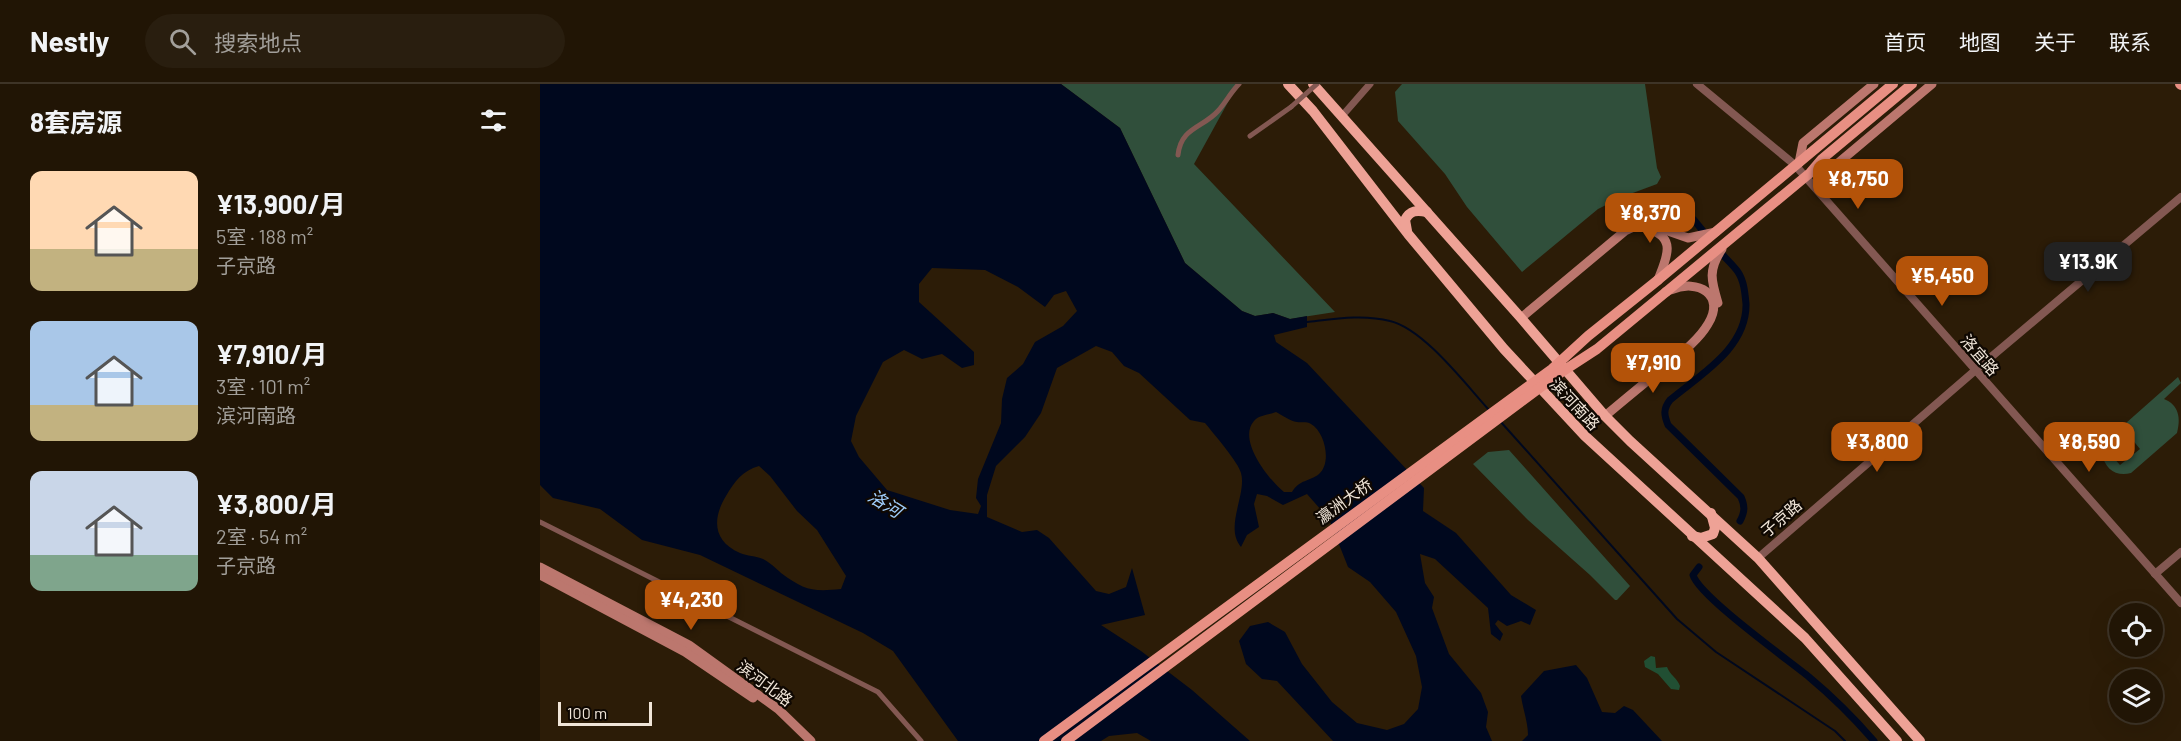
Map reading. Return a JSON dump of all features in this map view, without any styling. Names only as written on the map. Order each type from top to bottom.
[{"type":"highway","name":"滨河南路","points":[[1288,84],[1313,111],[1408,234],[1504,349],[1585,436],[1805,638],[1897,741]]},
{"type":"highway","name":"滨河南路","points":[[1315,84],[1605,416],[1758,558],[1920,741]]},
{"type":"highway","points":[[1408,234],[1405,220],[1408,214],[1414,211],[1428,212]]},
{"type":"highway","points":[[1692,536],[1701,538],[1713,534],[1711,513]]},
{"type":"main road","points":[[1797,164],[1803,143],[1874,84]]},
{"type":"main road","name":"瀛洲大桥","points":[[1044,741],[1552,369],[1588,336],[1718,231],[1893,84]]},
{"type":"main road","name":"瀛洲大桥","points":[[1066,741],[1548,381],[1597,349],[1807,175],[1822,159],[1912,84]]},
{"type":"main road","points":[[1807,175],[1831,169],[1932,84]]},
{"type":"main road","points":[[1521,318],[1625,231],[1636,226],[1648,224],[1688,238],[1718,231]]},
{"type":"main road","points":[[1612,243],[1642,230],[1659,232],[1665,239],[1668,256],[1658,280]]},
{"type":"main road","points":[[1605,416],[1708,333],[1716,319],[1718,304],[1712,273],[1714,262],[1728,241]]},
{"type":"main road","points":[[1666,292],[1681,286],[1693,285],[1702,288],[1713,303],[1713,315],[1707,326],[1684,351]]},
{"type":"main road","name":"滨河北路","points":[[540,567],[689,645],[778,709],[811,741]]},
{"type":"main road","name":"滨河北路","points":[[540,574],[685,652],[777,715],[802,741]]},
{"type":"street","points":[[1178,155],[1185,135],[1212,117],[1239,84]]},
{"type":"street","points":[[1250,136],[1291,107],[1315,84]]},
{"type":"street","points":[[1342,116],[1370,84]]},
{"type":"street","name":"洛宜路","points":[[1697,84],[1797,164]]},
{"type":"street","name":"洛宜路","points":[[1704,84],[1797,164],[1976,370],[2181,596]]},
{"type":"street","name":"子京路","points":[[1758,558],[2181,197]]},
{"type":"street","points":[[540,522],[878,692],[921,741]]},
{"type":"street","points":[[2157,572],[2181,552]]},
{"type":"street","name":"洛宜路","points":[[2157,572],[2181,603]]},
{"type":"green space","points":[[1061,84],[1238,84],[1194,164],[1335,312],[1290,319],[1273,313],[1255,316],[1242,311],[1185,263],[1120,128]]},
{"type":"green space","points":[[1402,84],[1645,84],[1657,168],[1661,177],[1657,184],[1598,209],[1522,272],[1467,207],[1445,174],[1398,121],[1395,92]]},
{"type":"green space","points":[[2178,377],[2181,383],[2164,399],[2176,408],[2178,413],[2177,433],[2131,473],[2116,473],[2106,464],[2102,454],[2096,459],[2091,454]],"holes":[[[2131,438],[2140,449],[2120,465],[2111,455]]]},
{"type":"green space","points":[[1509,450],[1630,586],[1617,600],[1528,520],[1473,464],[1488,452]]},
{"type":"green space","points":[[1651,656],[1655,657],[1656,668],[1667,667],[1679,683],[1679,690],[1671,689],[1658,674],[1645,667],[1644,661]]},
{"type":"water","name":"洛河","points":[[540,84],[1061,84],[1120,128],[1185,263],[1242,311],[1255,316],[1273,313],[1290,319],[1307,316],[1307,327],[1274,335],[1276,342],[1307,363],[1424,488],[1423,511],[1456,533],[1511,595],[1536,610],[1530,625],[1521,621],[1507,626],[1498,620],[1495,624],[1503,634],[1500,641],[1491,634],[1488,608],[1435,559],[1420,554],[1425,583],[1434,597],[1432,608],[1449,654],[1481,693],[1488,712],[1486,727],[1492,741],[1333,741],[1277,681],[1262,679],[1246,664],[1239,641],[1250,626],[1268,622],[1285,632],[1302,664],[1332,702],[1357,723],[1387,730],[1404,724],[1418,709],[1422,687],[1416,656],[1396,612],[1370,582],[1348,567],[1329,519],[1307,494],[1283,505],[1267,496],[1257,494],[1254,504],[1259,527],[1247,535],[1241,547],[1236,539],[1235,521],[1242,482],[1239,468],[1231,455],[1205,423],[1190,420],[1139,373],[1124,366],[1112,352],[1096,346],[1057,368],[1041,413],[1025,437],[996,466],[987,495],[987,517],[1022,532],[1037,530],[1049,538],[1096,591],[1109,594],[1126,587],[1132,568],[1145,615],[1101,625],[1141,651],[1192,690],[1250,741],[1151,741],[1137,733],[1109,736],[1101,741],[958,741],[893,651],[863,633],[700,555],[642,540],[600,509],[553,498],[540,485]],"holes":[[[932,268],[985,270],[1018,287],[1045,307],[1054,295],[1066,291],[1077,311],[1063,326],[1035,342],[1023,364],[1007,378],[1002,399],[1001,423],[978,479],[976,498],[981,506],[978,514],[950,510],[887,490],[859,457],[851,441],[856,416],[883,362],[904,350],[922,359],[942,354],[962,368],[974,365],[974,352],[919,302],[919,284]],[[1276,412],[1294,421],[1311,424],[1323,440],[1326,455],[1323,469],[1315,477],[1298,485],[1292,492],[1284,492],[1271,479],[1252,449],[1249,438],[1250,429],[1254,421],[1261,416]],[[759,466],[770,476],[797,511],[817,530],[846,576],[841,589],[809,589],[789,579],[765,560],[740,553],[724,542],[720,536],[717,521],[721,505],[736,481]]]},
{"type":"water","points":[[1576,665],[1587,678],[1602,712],[1615,713],[1624,706],[1633,710],[1662,741],[1522,741],[1528,735],[1521,696],[1544,671]]},
{"type":"waterway","points":[[1694,220],[1703,231]]},
{"type":"waterway","points":[[1722,254],[1742,279],[1746,304],[1744,320],[1731,347],[1708,370],[1670,400],[1666,406],[1665,415],[1668,425],[1741,497],[1744,509],[1740,521]]},
{"type":"waterway","points":[[1307,322],[1369,318],[1390,321],[1403,326],[1444,359],[1490,411]]},
{"type":"waterway","points":[[1500,421],[1677,619],[1716,652],[1835,731],[1845,741]]},
{"type":"waterway","points":[[1699,567],[1693,575],[1711,597],[1818,685],[1874,741]]}]
